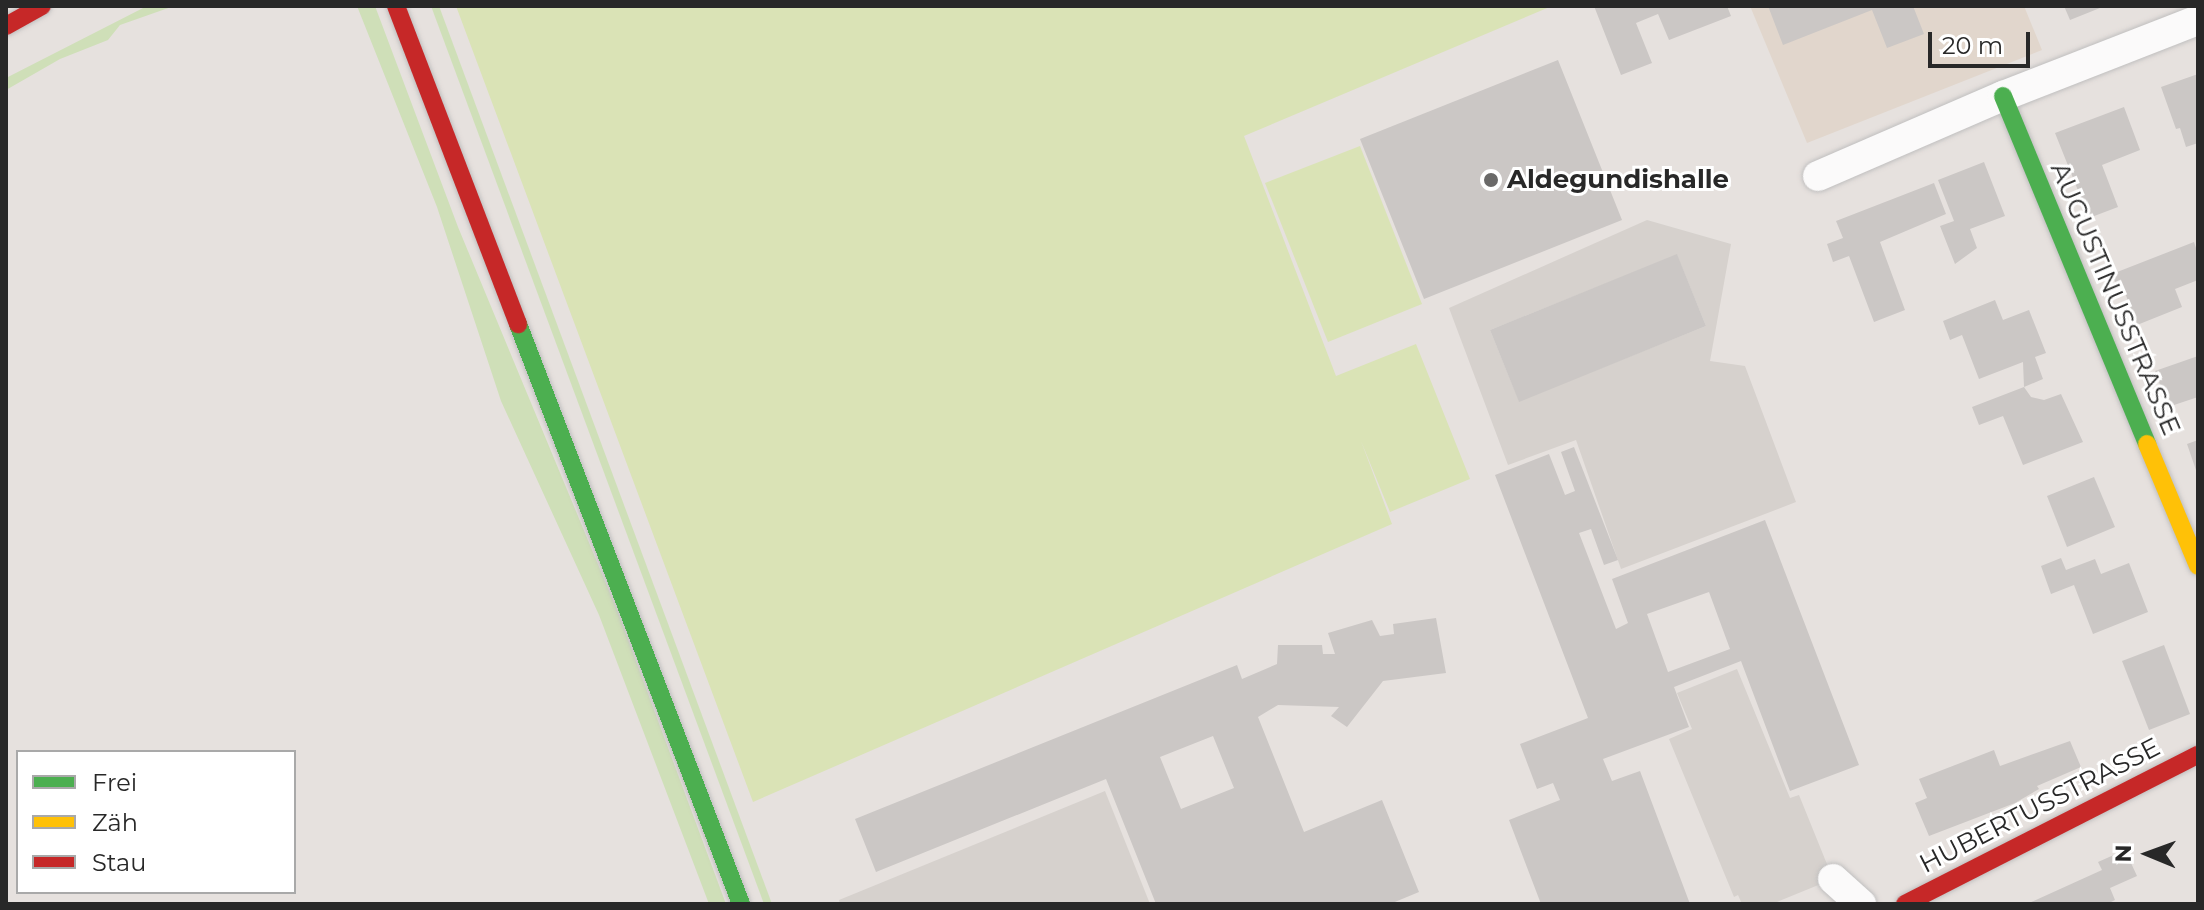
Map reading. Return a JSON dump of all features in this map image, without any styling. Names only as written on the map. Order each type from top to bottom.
[{"type":"main road","points":[[6,26],[42,6]]},
{"type":"main road","points":[[396,6],[741,904]]},
{"type":"main road","name":"AUGUSTINUSSTRASSE","points":[[2003,96],[2198,566]]},
{"type":"main road","name":"HUBERTUSSTRASSE","points":[[1905,904],[2198,755]]},
{"type":"street","points":[[1818,176],[2003,96],[2198,20]]},
{"type":"street","points":[[1833,879],[1861,904]]},
{"type":"shaded area","points":[[1750,6],[2024,6],[2042,50],[1807,143]]},
{"type":"shaded area","points":[[1647,220],[1731,244],[1710,361],[1745,366],[1796,502],[1621,569],[1576,440],[1508,465],[1449,308]],"holes":[[[1677,255],[1706,326],[1519,401],[1490,330]]]},
{"type":"shaded area","points":[[1737,669],[1790,798],[1799,795],[1833,879],[1772,904],[1742,904],[1738,895],[1734,897],[1669,739],[1692,729],[1677,693]]},
{"type":"shaded area","points":[[1105,791],[1150,904],[840,904],[839,900]]},
{"type":"green space","points":[[147,6],[174,6],[120,25],[108,40],[60,59],[6,90],[6,78]]},
{"type":"green space","points":[[357,6],[375,6],[458,227],[617,610],[726,904],[709,904],[599,615],[501,401],[437,207]]},
{"type":"green space","points":[[431,6],[439,6],[772,904],[764,904]]},
{"type":"green space","points":[[456,6],[1552,6],[1244,136],[1336,376],[1416,344],[1470,479],[1390,512],[1361,441],[1392,524],[753,802]]},
{"type":"green space","points":[[1360,146],[1422,304],[1328,342],[1265,183]]},
{"type":"building","points":[[1594,6],[1727,6],[1731,16],[1669,40],[1658,14],[1636,23],[1652,63],[1621,75]]},
{"type":"building","points":[[1768,6],[1913,6],[1924,34],[1887,48],[1872,10],[1783,45]]},
{"type":"building","points":[[2064,6],[2105,6],[2070,20]]},
{"type":"building","name":"Aldegundishalle","points":[[1558,60],[1622,220],[1424,299],[1360,139]]},
{"type":"building","points":[[2198,74],[2198,143],[2186,147],[2161,87]]},
{"type":"building","points":[[2124,107],[2140,150],[2102,165],[2118,207],[2089,218],[2055,133]]},
{"type":"building","points":[[1984,162],[2005,216],[1970,229],[1977,248],[1955,264],[1940,226],[1954,221],[1938,180]]},
{"type":"building","points":[[1934,183],[1946,214],[1880,242],[1905,310],[1874,322],[1849,256],[1833,262],[1827,244],[1843,238],[1836,221]]},
{"type":"building","points":[[2194,242],[2198,254],[2198,280],[2175,289],[2182,307],[2137,325],[2124,290],[2119,292],[2112,274]]},
{"type":"building","points":[[1677,254],[1706,326],[1519,402],[1490,330]]},
{"type":"building","points":[[1995,300],[2003,320],[2029,310],[2046,353],[2035,357],[2043,379],[2024,387],[2023,362],[1979,379],[1962,335],[1950,340],[1943,321]]},
{"type":"building","points":[[2198,356],[2198,397],[2168,407],[2155,371]]},
{"type":"building","points":[[2024,387],[2031,397],[2044,400],[2061,394],[2083,442],[2023,465],[2003,416],[1979,425],[1972,407]]},
{"type":"building","points":[[2198,440],[2198,476],[2187,444]]},
{"type":"building","points":[[1574,447],[1618,560],[1604,565],[1591,529],[1579,533],[1616,629],[1628,623],[1612,579],[1765,520],[1859,765],[1790,791],[1741,661],[1674,687],[1689,727],[1603,759],[1612,781],[1640,771],[1690,904],[1541,904],[1509,820],[1560,800],[1553,783],[1537,789],[1520,744],[1588,718],[1495,475],[1549,454],[1565,495],[1575,491],[1561,452]],"holes":[[[1709,592],[1730,649],[1668,672],[1647,614]]]},
{"type":"building","points":[[2094,477],[2115,527],[2067,547],[2047,496]]},
{"type":"building","points":[[2061,558],[2066,570],[2095,559],[2101,574],[2129,563],[2148,612],[2093,634],[2074,585],[2051,594],[2041,566]]},
{"type":"building","points":[[1436,618],[1446,673],[1383,681],[1347,727],[1331,716],[1339,707],[1278,705],[1258,717],[1304,832],[1382,800],[1419,892],[1390,904],[1156,904],[1106,779],[876,872],[855,819],[1237,665],[1242,679],[1277,664],[1278,645],[1322,645],[1323,654],[1335,654],[1328,633],[1372,620],[1380,636],[1394,634],[1393,624]],"holes":[[[1213,736],[1234,788],[1181,809],[1160,757]]]},
{"type":"building","points":[[2164,645],[2190,714],[2149,730],[2122,661]]},
{"type":"building","points":[[2070,741],[2081,767],[2037,786],[2039,789],[2015,803],[1929,836],[1915,803],[1927,798],[1919,779],[1994,750],[2000,766]]},
{"type":"building","points":[[2125,850],[2137,876],[2110,888],[2115,900],[2107,904],[2027,904],[2102,870],[2098,862]]},
{"type":"traffic: fast","points":[[2003,96],[2147,444]]},
{"type":"traffic: fast","points":[[518,324],[741,904]]},
{"type":"traffic: slow","points":[[2147,444],[2198,566]]},
{"type":"traffic: jam","points":[[6,26],[42,6]]},
{"type":"traffic: jam","points":[[396,6],[518,324]]},
{"type":"traffic: jam","points":[[1905,904],[2198,755]]},
{"type":"place","name":"Aldegundishalle","points":[[1491,180]]}]
